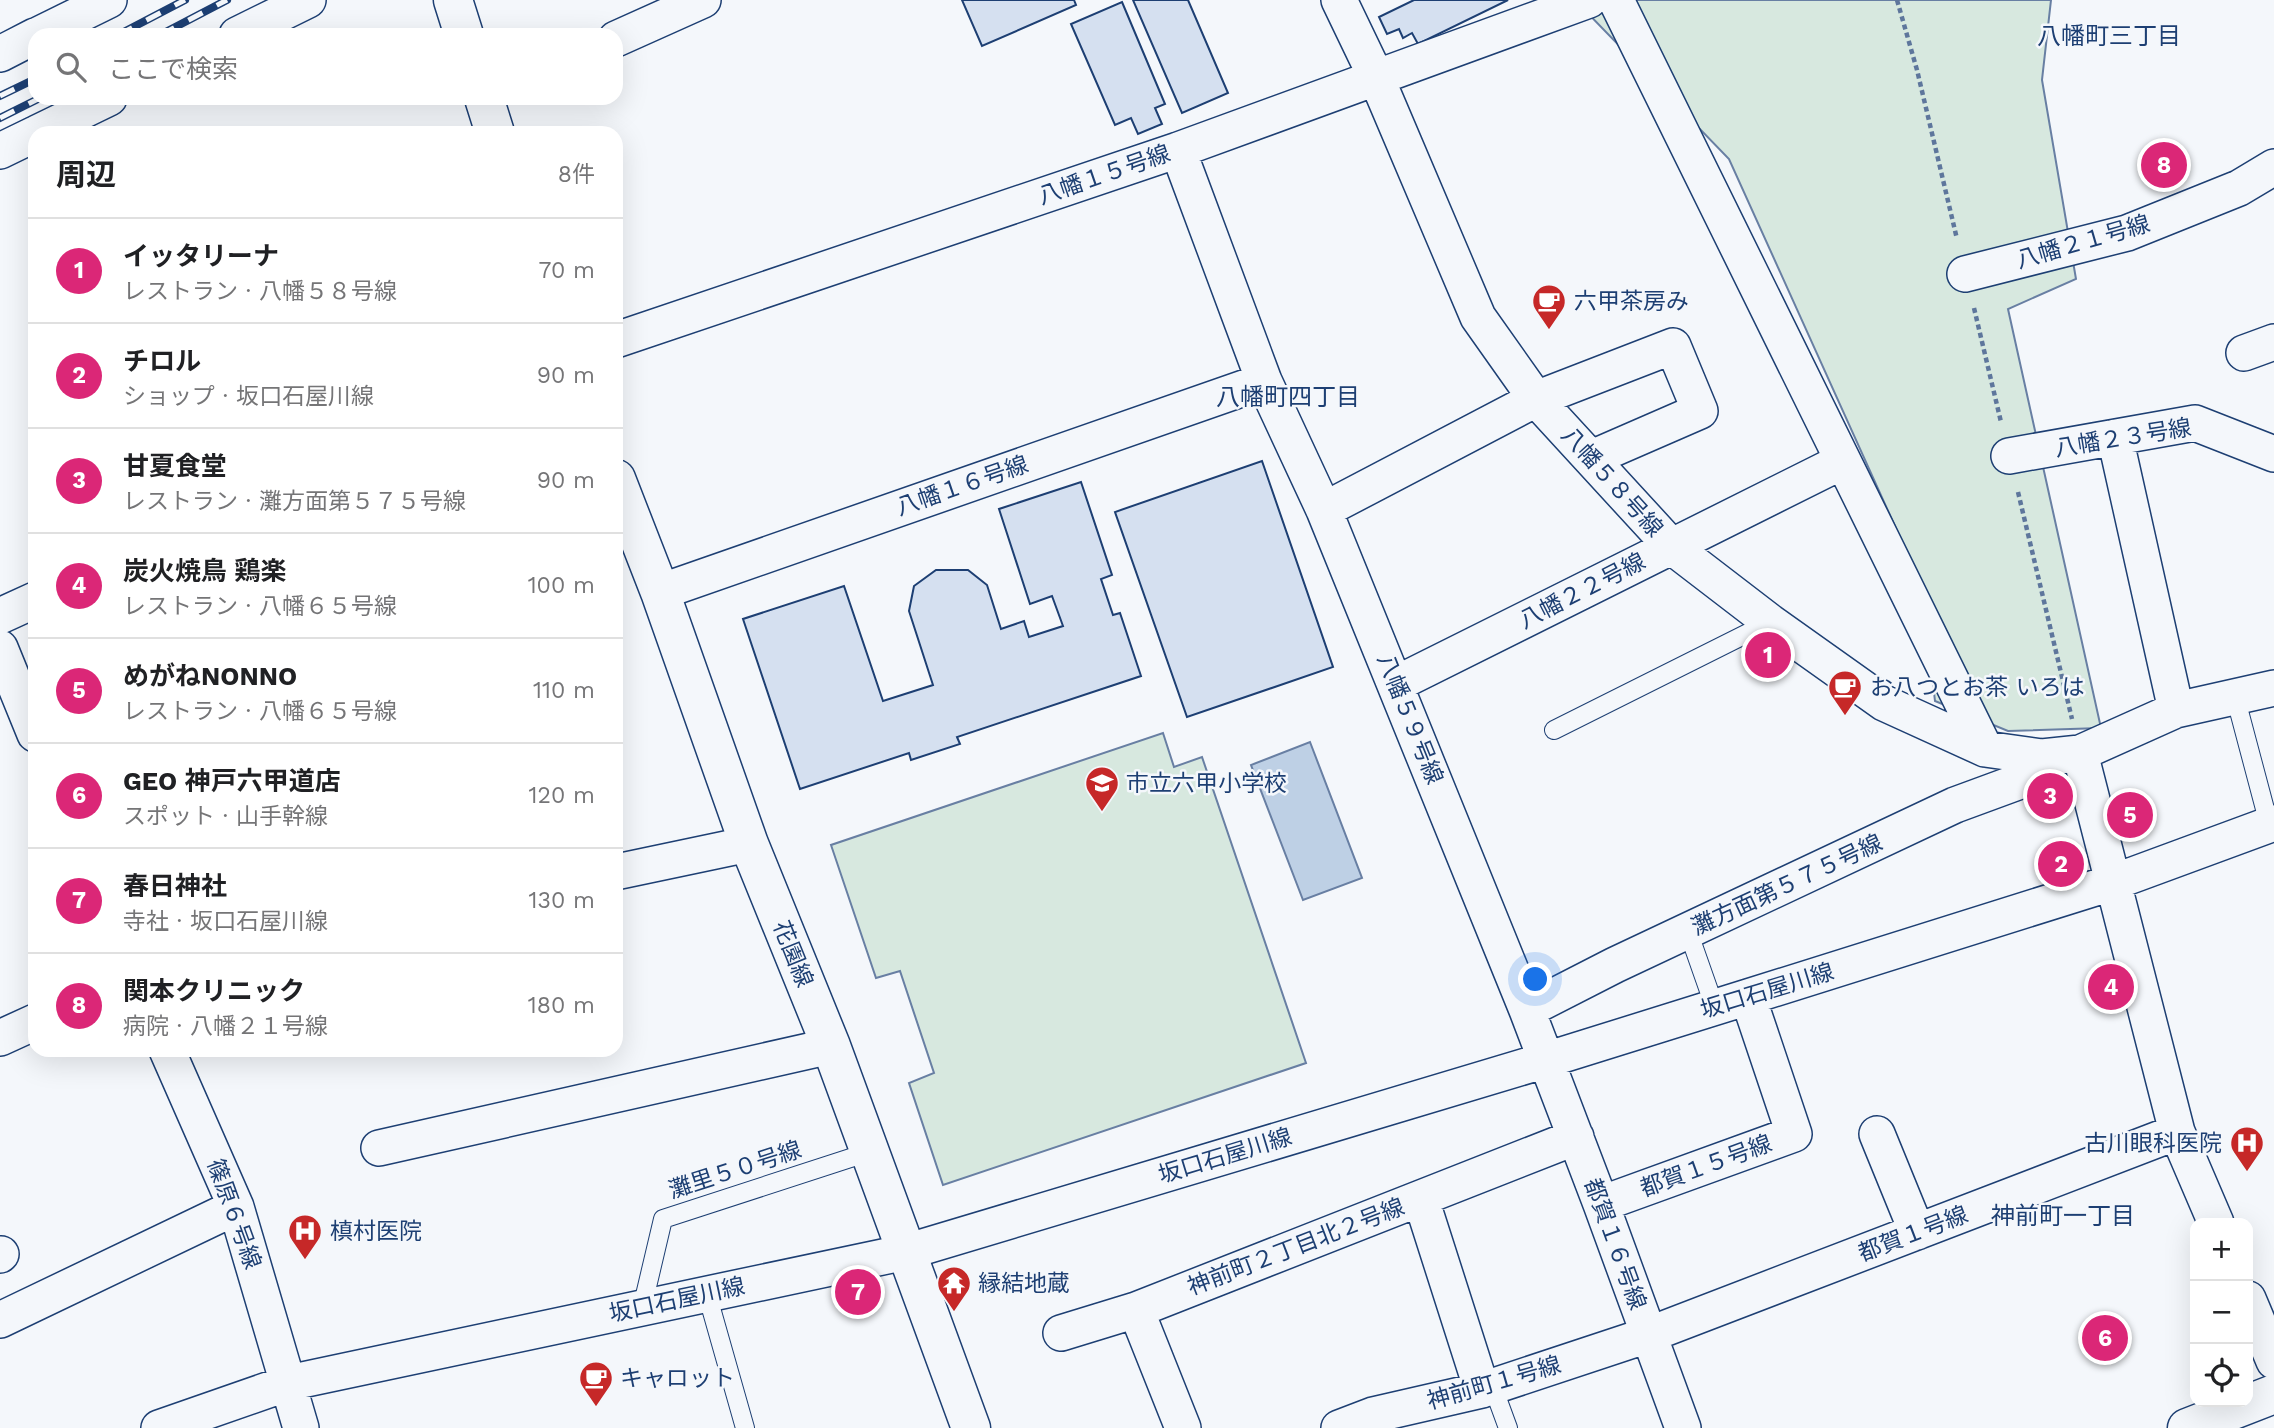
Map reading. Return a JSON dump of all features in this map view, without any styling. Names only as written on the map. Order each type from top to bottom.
[{"type":"street","points":[[52,28],[109,0]]},
{"type":"street","points":[[251,28],[308,0]]},
{"type":"street","points":[[453,0],[462,28]]},
{"type":"street","points":[[623,36],[703,0]]},
{"type":"street","name":"八幡５８号線","points":[[1339,0],[1376,76],[1478,317],[1536,399],[1671,546],[1770,622],[1884,703],[1985,749],[2042,757],[2080,753]]},
{"type":"street","name":"八幡１５号線","points":[[623,338],[1178,150],[1589,0]]},
{"type":"street","points":[[1616,0],[1985,749]]},
{"type":"street","points":[[0,54],[28,40]]},
{"type":"street","points":[[52,126],[95,105]]},
{"type":"street","points":[[486,105],[493,126]]},
{"type":"street","points":[[0,151],[28,138]]},
{"type":"street","name":"八幡５９号線","points":[[1178,150],[1264,381],[1324,510],[1546,1060]]},
{"type":"street","name":"八幡２１号線","points":[[1965,274],[2127,233],[2239,188],[2274,167]]},
{"type":"street","points":[[1324,510],[1536,399],[1673,346],[1700,411],[1592,458]]},
{"type":"street","name":"八幡１６号線","points":[[660,592],[1264,381]]},
{"type":"street","name":"八幡２３号線","points":[[2009,456],[2196,423],[2274,454]]},
{"type":"street","points":[[2115,438],[2176,710]]},
{"type":"street","name":"八幡２２号線","points":[[1396,684],[1843,461]]},
{"type":"street","name":"花園線","points":[[623,497],[660,592],[749,844],[831,1046],[971,1428]]},
{"type":"street","points":[[0,617],[28,603]]},
{"type":"street","points":[[0,648],[28,715]]},
{"type":"street","points":[[2214,1218],[2178,1132],[2080,753],[2176,710],[2274,688]]},
{"type":"street","name":"灘方面第５７５号線","points":[[1527,1010],[1955,805],[2023,780],[2042,757]]},
{"type":"street","name":"坂口石屋川線","points":[[159,1428],[288,1383],[906,1252],[1748,998],[2114,883],[2272,829]]},
{"type":"street","points":[[623,871],[749,844]]},
{"type":"street","name":"都賀１５号線","points":[[1601,1204],[1794,1134],[1748,998]]},
{"type":"street","points":[[0,1038],[28,1025]]},
{"type":"street","points":[[379,1148],[831,1046]]},
{"type":"street","name":"篠原６号線","points":[[170,1057],[236,1207],[301,1428]]},
{"type":"street","name":"都賀１６号線","points":[[1546,1060],[1683,1428]]},
{"type":"street","name":"都賀１号線","points":[[1648,1335],[2178,1132]]},
{"type":"street","points":[[1877,1134],[1917,1232]]},
{"type":"street","name":"神前町２丁目北２号線","points":[[1061,1333],[1136,1310],[1576,1138]]},
{"type":"street","points":[[1421,1199],[1488,1388]]},
{"type":"street","points":[[0,1320],[236,1207]]},
{"type":"street","points":[[1136,1310],[1183,1428]]},
{"type":"street","points":[[2253,1311],[2274,1362]]},
{"type":"street","name":"神前町１号線","points":[[1357,1424],[1488,1388],[1648,1335]]},
{"type":"street","points":[[2187,1428],[2274,1394]]},
{"type":"lane","points":[[1554,730],[1770,622]]},
{"type":"lane","points":[[2235,696],[2272,829]]},
{"type":"lane","points":[[1688,931],[1714,1008]]},
{"type":"lane","name":"灘里５０号線","points":[[642,1308],[663,1219],[869,1152]]},
{"type":"lane","points":[[706,1294],[745,1428]]},
{"type":"lane","points":[[1488,1388],[1508,1428]]},
{"type":"path","points":[[1897,0],[1917,70],[2080,753]]},
{"type":"shaded area","points":[[1575,0],[2051,0],[2042,80],[2076,279],[2008,309],[2101,728],[2008,731],[1935,701],[1922,586],[1729,159]]},
{"type":"shaded area","points":[[1163,733],[1174,767],[1202,757],[1306,1063],[943,1185],[909,1083],[934,1073],[900,971],[876,978],[831,845]]},
{"type":"water","points":[[1310,742],[1362,878],[1303,900],[1251,765]]},
{"type":"building","points":[[962,0],[1074,0],[1076,5],[982,46]]},
{"type":"building","points":[[1133,0],[1188,0],[1228,93],[1182,113]]},
{"type":"building","points":[[1414,0],[1508,0],[1418,44],[1412,33],[1403,38],[1399,29],[1387,34],[1379,17]]},
{"type":"building","points":[[1122,2],[1165,104],[1155,108],[1162,124],[1138,134],[1131,118],[1115,125],[1071,24]]},
{"type":"building","points":[[1262,461],[1333,667],[1187,717],[1115,512]]},
{"type":"building","points":[[1081,482],[1112,575],[1101,579],[1113,615],[1120,613],[1141,676],[957,737],[960,744],[911,760],[909,753],[800,789],[743,619],[844,586],[883,701],[933,685],[909,611],[914,586],[936,570],[968,570],[987,585],[1001,629],[1024,621],[1029,637],[1063,626],[1052,596],[1030,604],[999,509]]},
{"type":"railway","points":[[131,28],[185,0]]},
{"type":"railway","points":[[173,28],[227,0]]},
{"type":"railway","points":[[0,96],[28,82]]},
{"type":"railway","points":[[0,118],[28,104]]},
{"type":"place","name":"関本クリニック","points":[[2164,165]]},
{"type":"place","name":"六甲茶房み","points":[[1549,331]]},
{"type":"place","name":"イッタリーナ","points":[[1768,655]]},
{"type":"place","name":"お八つとお茶 いろは","points":[[1845,717]]},
{"type":"place","name":"甘夏食堂","points":[[2050,796]]},
{"type":"place","name":"市立六甲小学校","points":[[1102,813]]},
{"type":"place","name":"めがねNONNO","points":[[2130,815]]},
{"type":"place","name":"チロル","points":[[2061,864]]},
{"type":"place","name":"炭火焼鳥 鶏楽","points":[[2111,987]]},
{"type":"place","name":"古川眼科医院","points":[[2247,1173]]},
{"type":"place","name":"槙村医院","points":[[305,1261]]},
{"type":"place","name":"春日神社","points":[[858,1292]]},
{"type":"place","name":"縁結地蔵","points":[[954,1313]]},
{"type":"place","name":"GEO 神戸六甲道店","points":[[2105,1338]]},
{"type":"place","name":"キャロット","points":[[596,1408]]},
{"type":"district","name":"八幡町三丁目","points":[[2109,36]]},
{"type":"district","name":"八幡町四丁目","points":[[1288,397]]},
{"type":"district","name":"神前町一丁目","points":[[2063,1216]]}]
